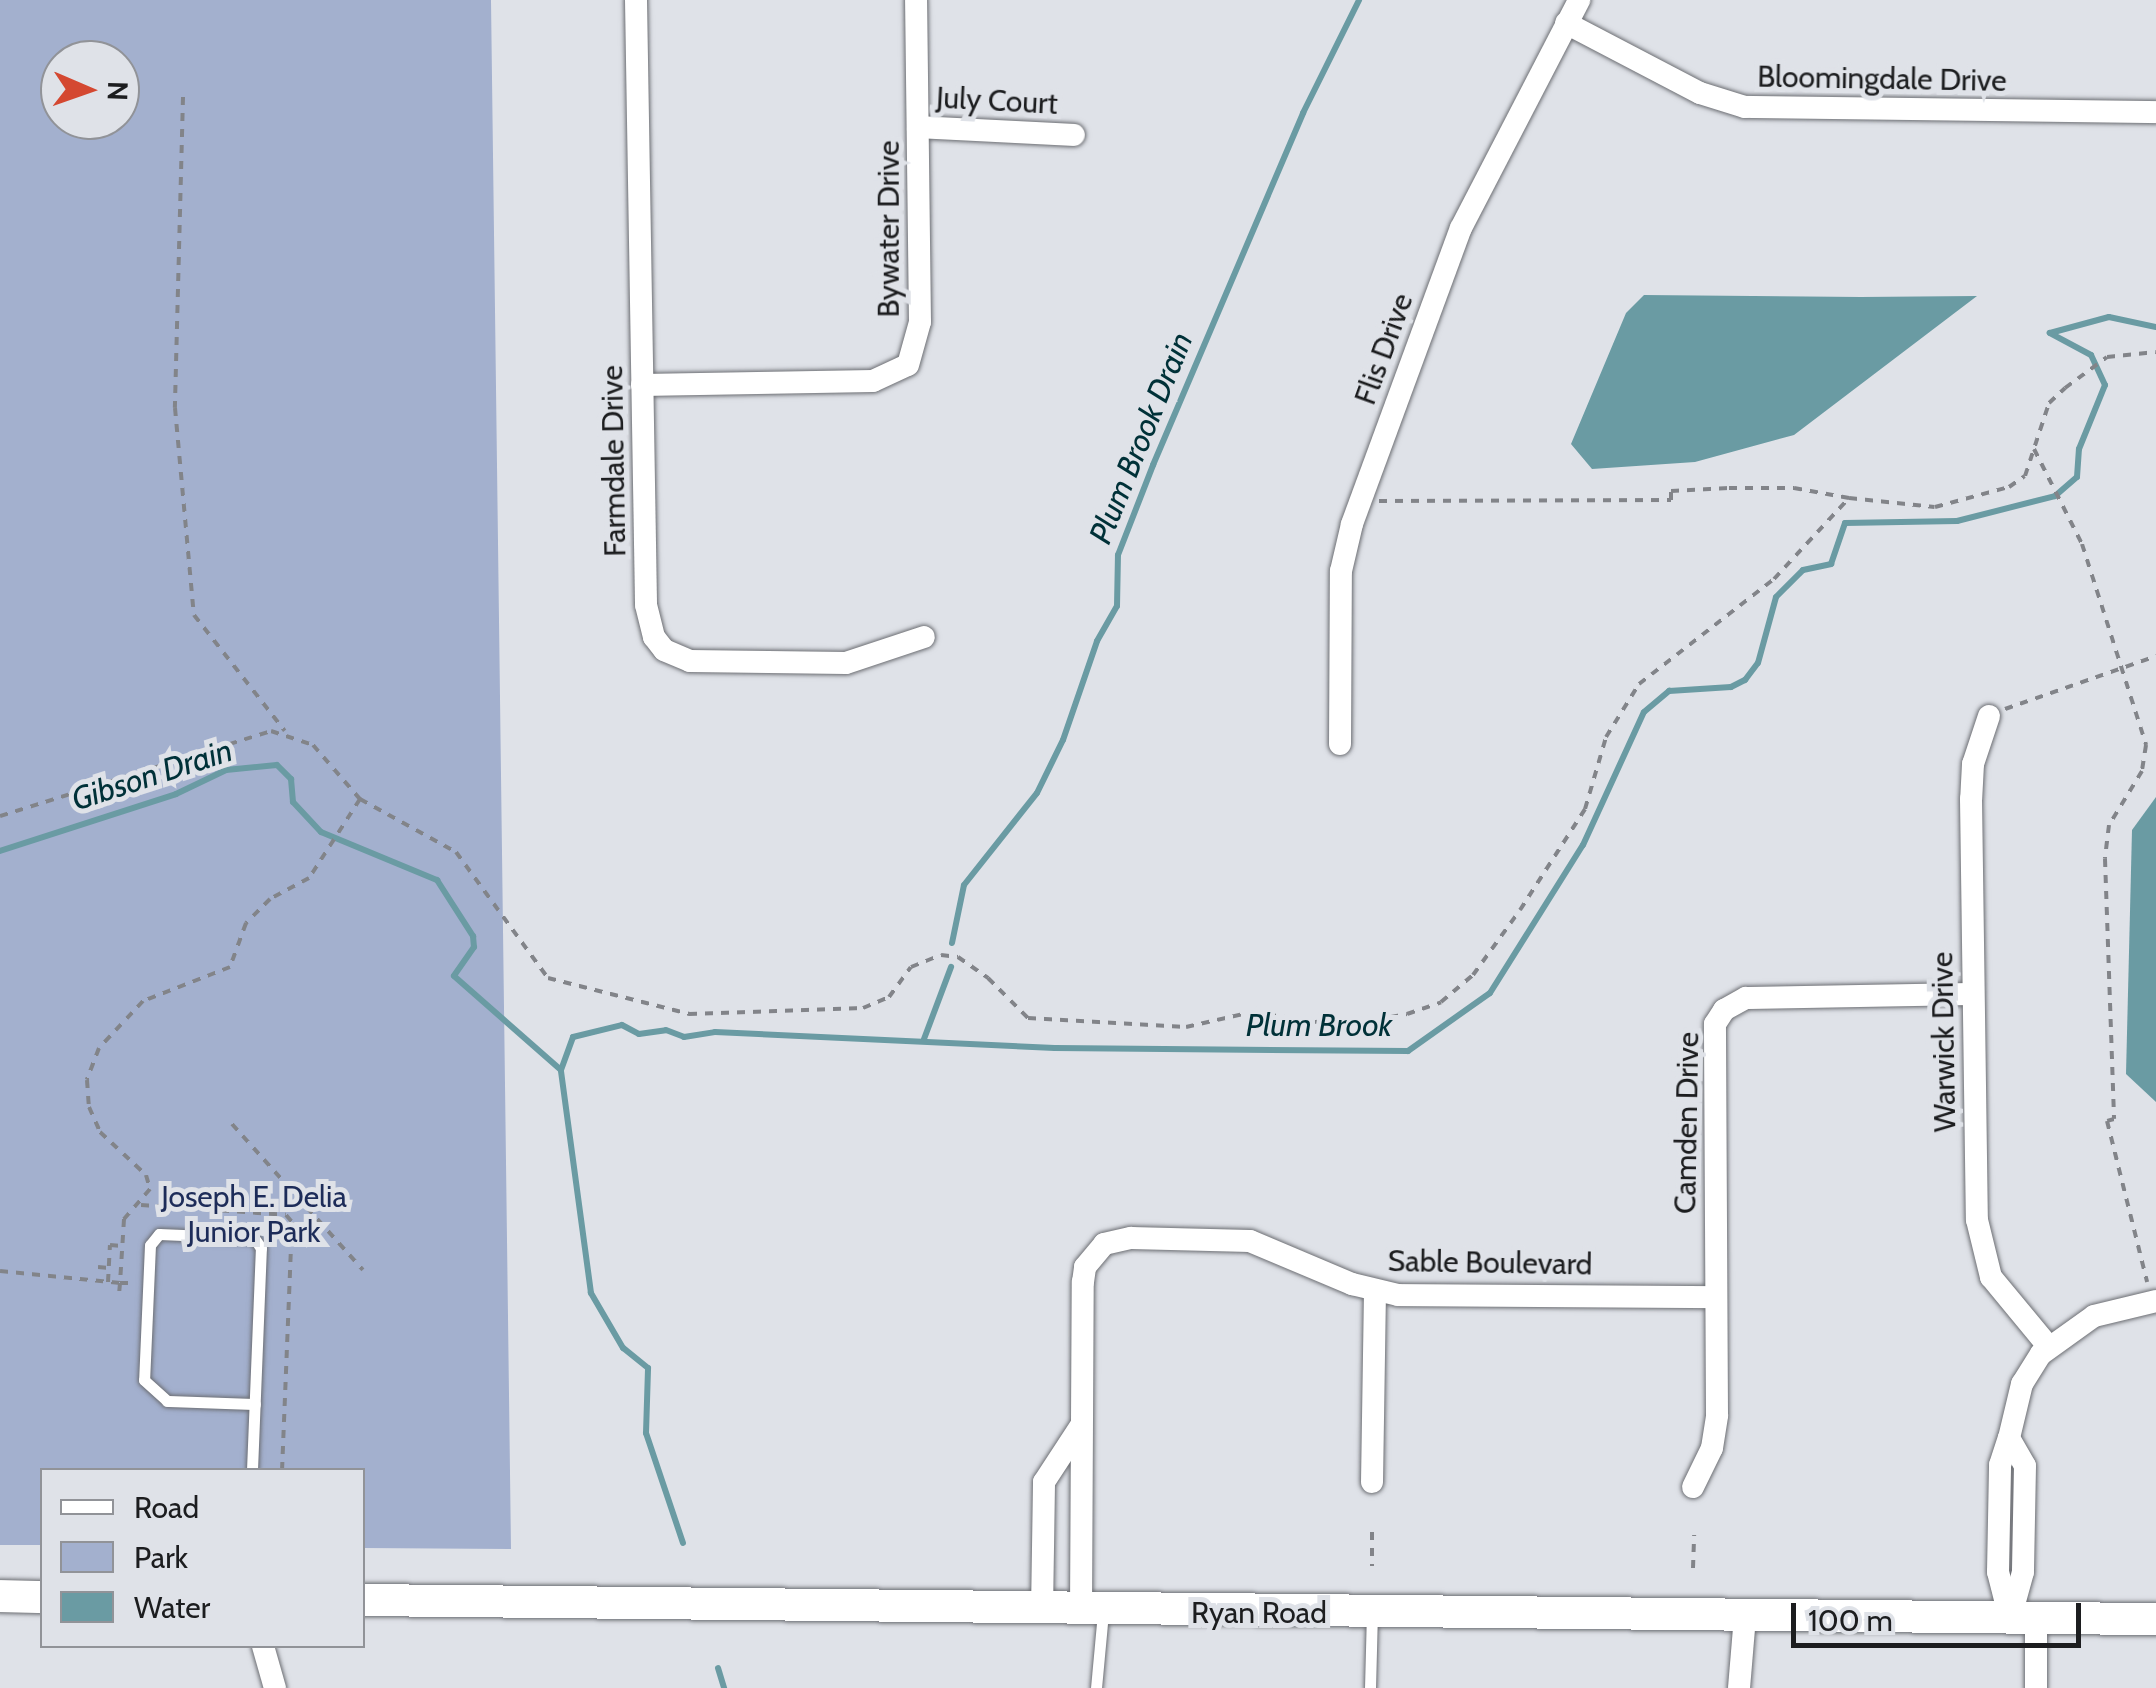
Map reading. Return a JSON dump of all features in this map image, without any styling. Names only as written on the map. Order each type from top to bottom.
[{"type":"main road","points":[[0,1596],[40,1596]]},
{"type":"main road","name":"Ryan Road","points":[[365,1600],[1092,1612],[2156,1620]]},
{"type":"street","name":"Farmdale Drive","points":[[636,0],[646,604],[654,637],[664,650],[690,661],[846,663],[924,637]]},
{"type":"street","name":"Bywater Drive","points":[[642,385],[873,381],[908,365],[919,338],[916,0]]},
{"type":"street","name":"Flis Drive","points":[[1340,744],[1341,571],[1362,495],[1462,228],[1578,0]]},
{"type":"street","name":"Bloomingdale Drive","points":[[1566,23],[1700,94],[1746,108],[2156,112]]},
{"type":"street","name":"July Court","points":[[918,127],[1074,135]]},
{"type":"street","name":"Warwick Drive","points":[[1989,716],[1971,799],[1981,1250],[1991,1278],[2049,1348]]},
{"type":"street","name":"Camden Drive","points":[[1693,1487],[1715,1430],[1712,1040],[1724,1010],[1746,998],[1973,994]]},
{"type":"street","name":"Sable Boulevard","points":[[1092,1612],[1080,1427],[1082,1282],[1085,1267],[1104,1244],[1131,1238],[1250,1240],[1374,1292],[1716,1297]]},
{"type":"street","points":[[1372,1482],[1374,1292]]},
{"type":"street","points":[[2036,1688],[2023,1618],[2025,1466],[2009,1438],[2022,1384],[2049,1348],[2094,1316],[2154,1301]]},
{"type":"street","points":[[1042,1611],[1044,1482],[1080,1427]]},
{"type":"street","points":[[1739,1688],[1745,1617]]},
{"type":"street","points":[[264,1648],[275,1688]]},
{"type":"lane","points":[[252,1468],[255,1404],[262,1248],[254,1238],[159,1234],[150,1245],[144,1380],[166,1401],[255,1404]]},
{"type":"lane","points":[[1092,1612],[1096,1688]]},
{"type":"lane","points":[[1370,1688],[1372,1614]]},
{"type":"path","points":[[183,97],[175,408],[194,615],[285,732],[313,745],[360,799],[456,852],[548,978],[574,989],[615,991],[688,1014],[824,1012],[880,1004],[912,968],[941,955],[958,957],[988,978],[1028,1018],[1186,1027],[1252,1012],[1362,1025],[1440,1002],[1473,975],[1585,809],[1606,737],[1639,684],[1774,578],[1849,498]]},
{"type":"path","points":[[1362,495],[1384,503],[1671,500],[1671,491],[1794,488],[1935,507],[1971,501],[2026,476],[2049,403],[2089,370],[2107,357],[2156,352]]},
{"type":"path","points":[[2034,450],[2082,544],[2147,758],[2108,825],[2114,1119],[2107,1121],[2154,1301]]},
{"type":"path","points":[[1989,716],[2156,656]]},
{"type":"path","points":[[0,816],[191,761],[257,734],[285,732]]},
{"type":"path","points":[[119,1295],[124,1219],[150,1189],[146,1175],[100,1132],[89,1107],[87,1080],[99,1048],[143,1001],[230,967],[246,923],[270,899],[309,878],[360,799]]},
{"type":"path","points":[[232,1124],[302,1207],[363,1270]]},
{"type":"path","points":[[289,1218],[302,1207]]},
{"type":"path","points":[[100,1244],[122,1246]]},
{"type":"path","points":[[108,1282],[110,1245]]},
{"type":"path","points":[[98,1267],[108,1268]]},
{"type":"path","points":[[0,1270],[120,1283]]},
{"type":"path","points":[[1372,1532],[1372,1566]]},
{"type":"path","points":[[1693,1568],[1694,1535]]},
{"type":"green space","name":"Joseph E. Delia Junior Park","points":[[0,0],[491,0],[511,1549],[365,1548],[365,1468],[40,1468],[40,1545],[0,1545]]},
{"type":"water","points":[[1644,295],[1977,296],[1794,435],[1695,462],[1592,469],[1571,444],[1626,313]]},
{"type":"water","points":[[2156,797],[2156,1102],[2126,1074],[2132,830]]},
{"type":"waterway","name":"Plum Brook Drain","points":[[952,943],[964,885],[1037,793],[1063,740],[1097,641],[1117,606],[1118,555],[1153,465],[1303,113],[1359,0]]},
{"type":"waterway","name":"Plum Brook","points":[[683,1543],[646,1433],[648,1368],[623,1348],[591,1293],[561,1070],[573,1037],[622,1025],[639,1034],[666,1030],[684,1037],[715,1032],[1055,1048],[1408,1051],[1490,993],[1583,845],[1644,712],[1669,691],[1731,687],[1745,680],[1758,663],[1776,597],[1803,570],[1831,564],[1845,523],[1957,521],[2055,496],[2077,477],[2079,449],[2105,385],[2091,355],[2050,333],[2109,317],[2156,327]]},
{"type":"waterway","name":"Gibson Drain","points":[[0,851],[176,794],[226,770],[277,765],[291,779],[293,802],[321,832],[437,880],[473,936],[474,947],[454,976],[561,1070]]},
{"type":"waterway","name":"Plum Brook Drain","points":[[924,1039],[951,967]]},
{"type":"waterway","name":"Plum Brook","points":[[718,1668],[724,1688]]}]
